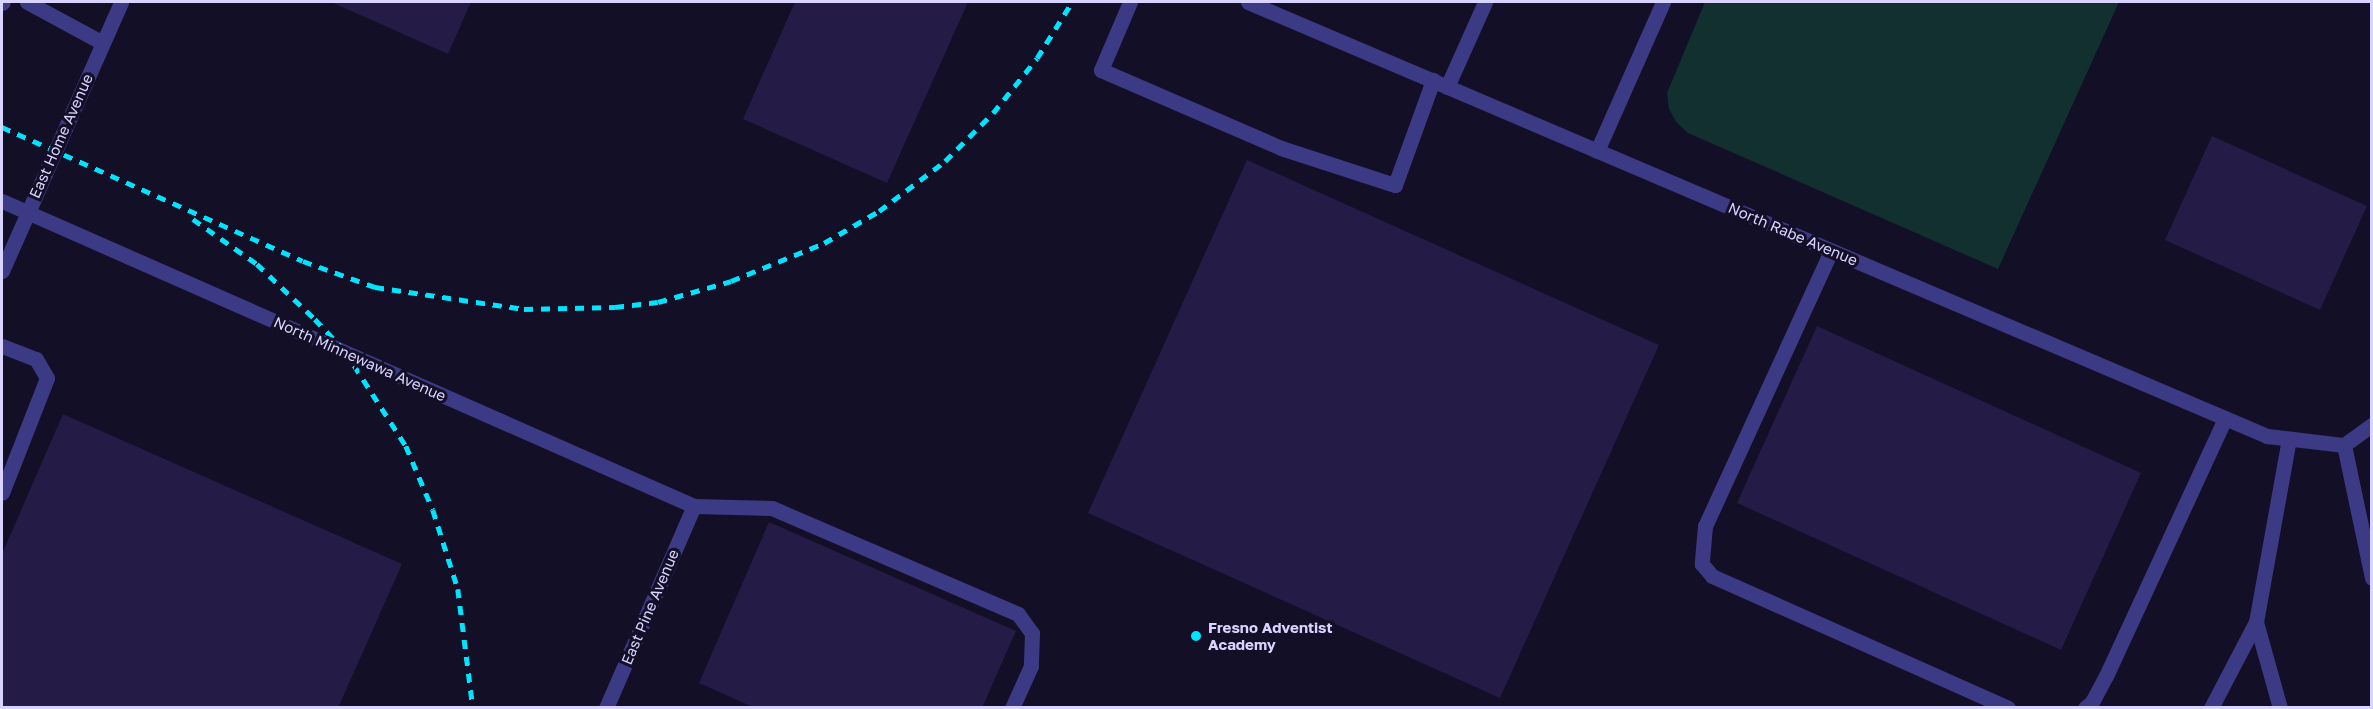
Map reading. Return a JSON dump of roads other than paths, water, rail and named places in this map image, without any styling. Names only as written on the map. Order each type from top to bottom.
[{"type":"street","points":[[27,2],[103,43]]},
{"type":"street","name":"East Home Avenue","points":[[2,271],[121,2]]},
{"type":"street","points":[[1130,2],[1101,70],[1281,148],[1395,185],[1432,80]]},
{"type":"street","name":"North Rabe Avenue","points":[[1248,2],[2267,436],[2344,445]]},
{"type":"street","points":[[1447,87],[1485,2]]},
{"type":"street","points":[[1597,151],[1664,2]]},
{"type":"street","name":"North Minnewawa Avenue","points":[[2,201],[26,214],[694,506]]},
{"type":"street","points":[[1831,250],[1705,526],[1702,564],[1712,576],[2008,708]]},
{"type":"street","points":[[2,346],[36,359],[47,378],[2,493]]},
{"type":"street","points":[[2085,708],[2092,702],[2106,676],[2225,418]]},
{"type":"street","points":[[2372,425],[2344,445],[2369,535],[2372,578]]},
{"type":"street","points":[[2211,708],[2256,622],[2289,439]]},
{"type":"street","points":[[694,506],[772,508],[806,520],[1018,614],[1032,633],[1031,666],[1012,708]]},
{"type":"street","name":"East Pine Avenue","points":[[606,708],[694,506]]},
{"type":"street","points":[[2256,622],[2280,708]]},
{"type":"railway","points":[[2,127],[303,261],[375,287],[524,309],[615,307],[658,302],[731,281],[824,243],[879,211],[945,161],[993,113],[1037,58],[1072,2]]},
{"type":"railway","points":[[193,219],[257,264],[315,319],[345,351],[406,446],[433,510],[458,589],[473,708]]},
{"type":"place","name":"Fresno Adventist Academy","points":[[1196,636]]}]
